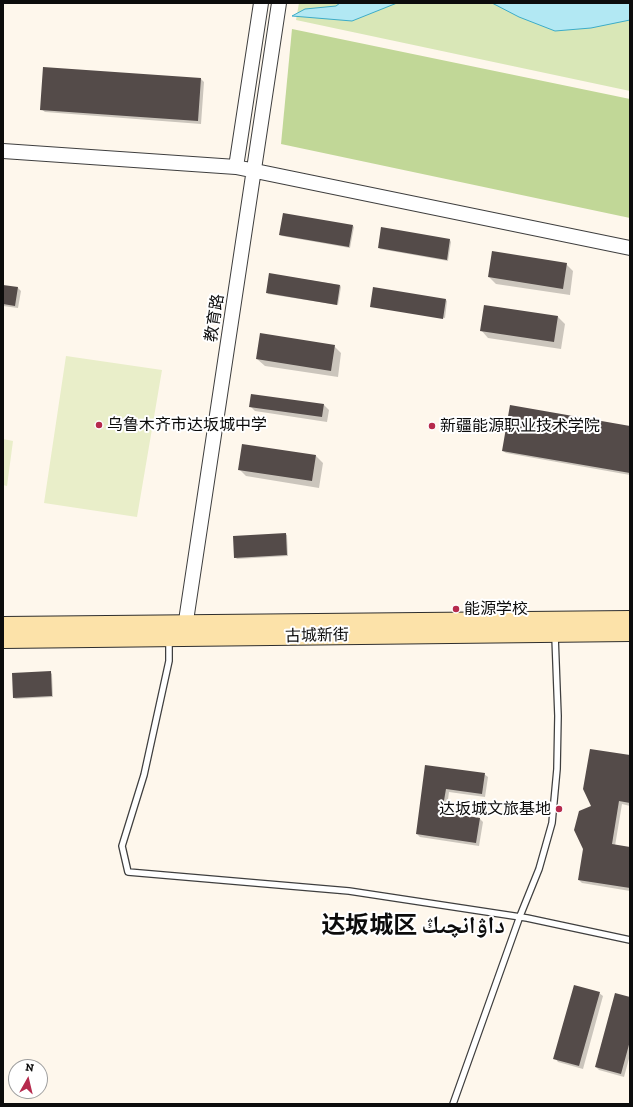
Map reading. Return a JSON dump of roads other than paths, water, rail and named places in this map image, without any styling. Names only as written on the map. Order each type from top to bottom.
[{"type":"main road","name":"古城新街","points":[[555,627],[630,618]]},
{"type":"main road","name":"古城新街","points":[[3,625],[179,633]]},
{"type":"main road","name":"古城新街","points":[[3,640],[179,633],[555,627],[630,633]]},
{"type":"street","points":[[236,167],[261,3]]},
{"type":"street","name":"教育路","points":[[179,633],[254,171],[278,3]]},
{"type":"street","points":[[3,151],[236,167],[630,248]]},
{"type":"lane","points":[[453,1104],[520,916],[539,869],[552,823],[557,746],[555,627]]},
{"type":"lane","points":[[179,633],[169,661],[144,775],[122,846],[128,872],[349,890],[520,916],[630,940]]},
{"type":"water","points":[[340,3],[397,3],[352,21],[292,16],[305,9],[336,6]]},
{"type":"water","points":[[492,3],[630,3],[630,20],[591,28],[555,31],[519,17]]},
{"type":"place","name":"乌鲁木齐市达坂城中学","points":[[99,425]]},
{"type":"place","name":"新疆能源职业技术学院","points":[[432,426]]},
{"type":"place","name":"能源学校","points":[[456,609]]},
{"type":"place","name":"达坂城文旅基地","points":[[559,809]]},
{"type":"district","name":"达坂城区 داۋانچىڭ","points":[[413,926]]}]
